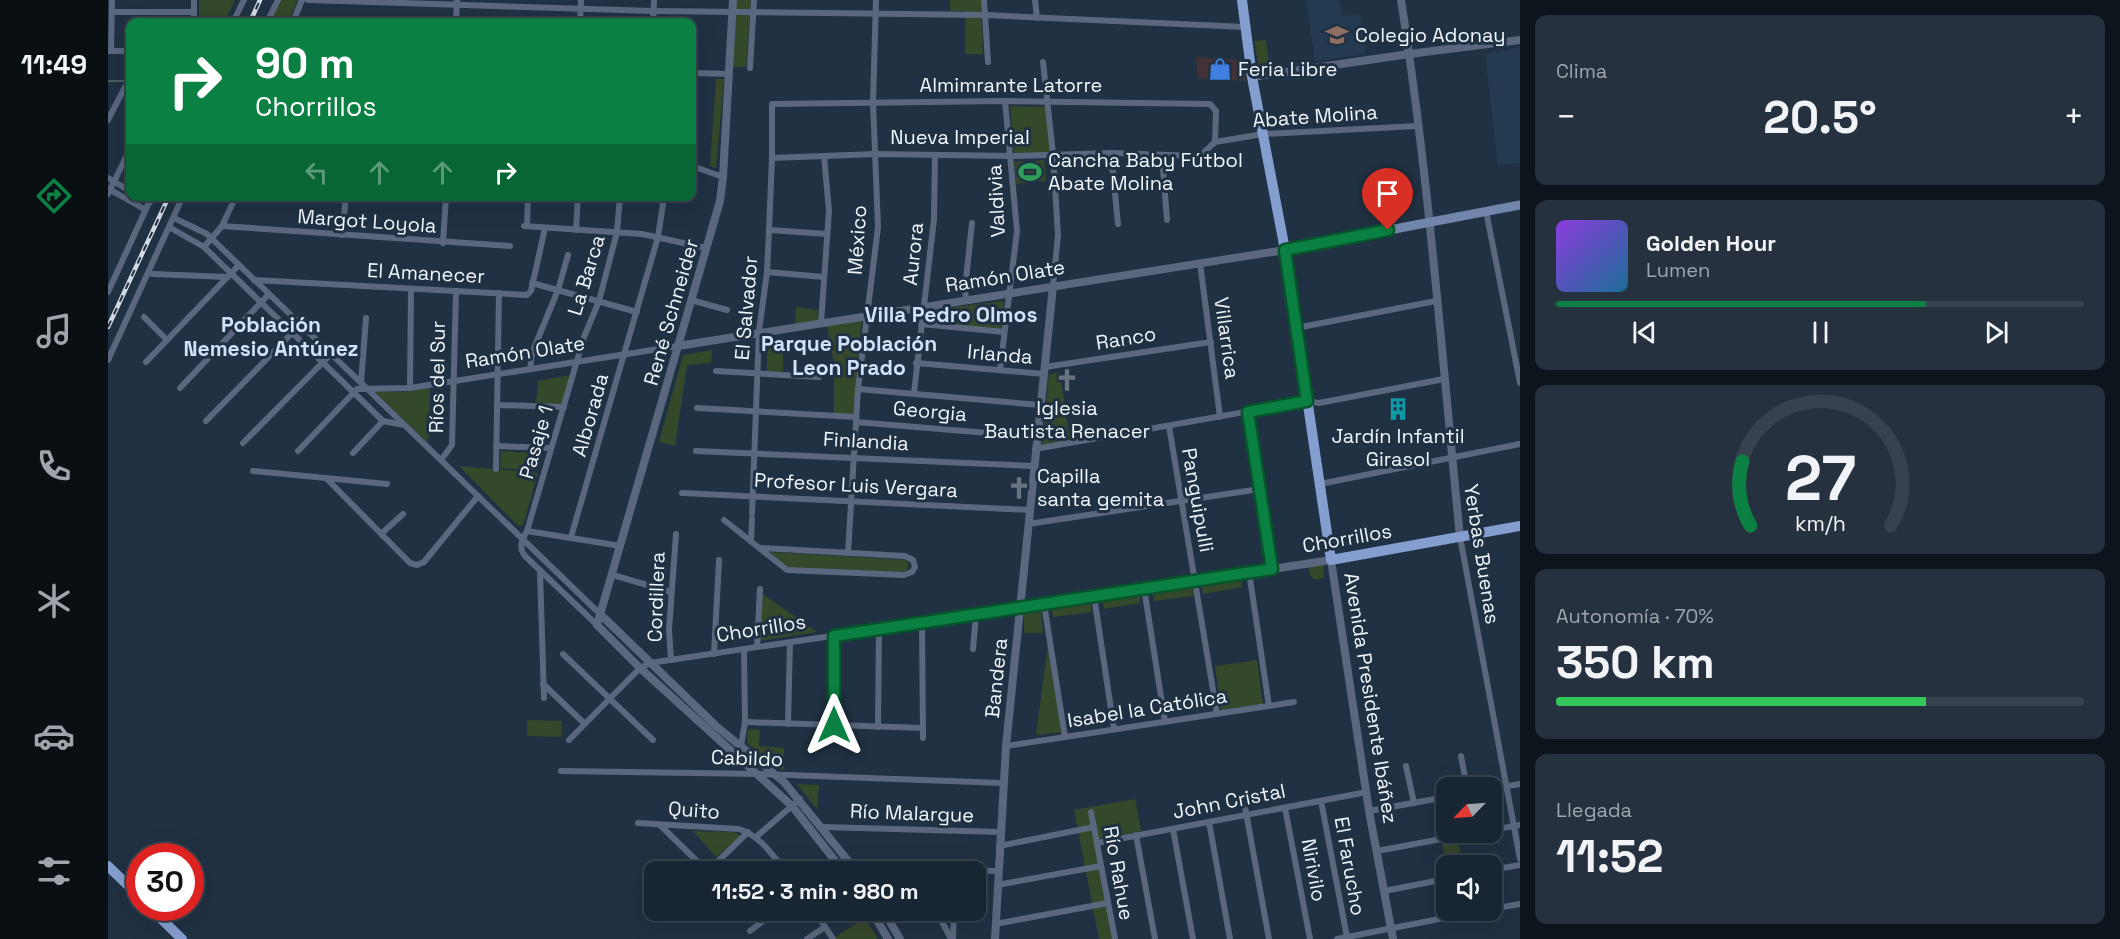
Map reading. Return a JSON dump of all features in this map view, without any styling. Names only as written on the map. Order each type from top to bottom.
[{"type":"main road","name":"Avenida Presidente Ibáñez","points":[[1242,0],[1252,77],[1285,250],[1331,560]]},
{"type":"main road","name":"Ramón Olate","points":[[1285,250],[1520,205]]},
{"type":"main road","name":"Chorrillos","points":[[1331,560],[1520,526]]},
{"type":"main road","points":[[108,866],[126,883]]},
{"type":"main road","points":[[163,921],[182,939]]},
{"type":"street","points":[[112,0],[110,51],[126,51]]},
{"type":"street","points":[[194,0],[194,18]]},
{"type":"street","points":[[235,18],[244,0]]},
{"type":"street","points":[[269,18],[278,0]]},
{"type":"street","points":[[295,18],[302,0]]},
{"type":"street","points":[[308,0],[457,2],[653,11],[985,15],[1245,27]]},
{"type":"street","points":[[580,18],[581,0]]},
{"type":"street","points":[[653,18],[654,0]]},
{"type":"street","name":"René Schneider","points":[[597,625],[720,201],[733,0]]},
{"type":"street","points":[[750,68],[753,0]]},
{"type":"street","name":"México","points":[[848,553],[853,501],[858,389],[878,227],[873,102],[876,0]]},
{"type":"street","points":[[984,0],[988,62]]},
{"type":"street","points":[[1035,0],[1037,18]]},
{"type":"street","name":"Yerbas Buenas","points":[[1401,0],[1428,222],[1460,537],[1506,786],[1517,825],[1520,859]]},
{"type":"street","points":[[456,18],[457,2]]},
{"type":"street","points":[[112,12],[194,12]]},
{"type":"street","points":[[1252,77],[1520,40]]},
{"type":"street","name":"Bandera","points":[[995,939],[1002,783],[1058,235],[1053,154],[1043,62]]},
{"type":"street","points":[[696,73],[729,74]]},
{"type":"street","points":[[108,120],[125,87]]},
{"type":"street","name":"Almimrante Latorre","points":[[772,105],[1005,101],[1210,104],[1216,111],[1215,142]]},
{"type":"street","name":"Valdivia","points":[[1000,370],[1017,231],[1005,101]]},
{"type":"street","name":"El Salvador","points":[[751,541],[759,332],[767,272],[772,105]]},
{"type":"street","name":"Abate Molina","points":[[1215,142],[1263,134],[1417,126]]},
{"type":"street","name":"Nueva Imperial","points":[[772,158],[876,154],[1111,153],[1200,156],[1215,142]]},
{"type":"street","points":[[1111,153],[1118,224]]},
{"type":"street","name":"Aurora","points":[[914,393],[934,219],[935,155]]},
{"type":"street","points":[[1162,155],[1167,220]]},
{"type":"street","points":[[126,156],[111,180],[109,191],[126,200]]},
{"type":"street","points":[[821,323],[829,211],[824,156]]},
{"type":"street","points":[[696,167],[723,177]]},
{"type":"street","points":[[111,180],[126,189]]},
{"type":"street","points":[[128,201],[146,210]]},
{"type":"street","points":[[108,292],[150,201]]},
{"type":"street","points":[[108,360],[181,201]]},
{"type":"street","points":[[204,247],[222,226],[234,201]]},
{"type":"street","points":[[342,235],[345,201]]},
{"type":"street","points":[[443,243],[446,201]]},
{"type":"street","points":[[528,201],[525,226],[617,232],[658,237],[706,248]]},
{"type":"street","points":[[576,230],[578,201]]},
{"type":"street","name":"La Barca","points":[[577,362],[598,301],[617,232],[620,201]]},
{"type":"street","name":"Alborada","points":[[572,537],[658,237],[663,201]]},
{"type":"street","points":[[1486,212],[1520,383]]},
{"type":"street","points":[[174,218],[207,234],[716,726],[778,776],[800,799],[850,861]]},
{"type":"street","points":[[966,300],[965,289],[972,224]]},
{"type":"street","name":"Margot Loyola","points":[[222,226],[510,246]]},
{"type":"street","points":[[170,227],[204,247],[230,275],[381,419],[405,425]]},
{"type":"street","points":[[545,228],[532,283],[637,312]]},
{"type":"street","points":[[769,230],[827,234]]},
{"type":"street","name":"Ramón Olate","points":[[354,393],[357,389],[367,388],[410,388],[1285,250]]},
{"type":"street","points":[[530,369],[532,353],[558,290],[568,255]]},
{"type":"street","name":"Villarrica","points":[[1200,263],[1221,417]]},
{"type":"street","points":[[146,362],[239,265]]},
{"type":"street","points":[[767,272],[824,277]]},
{"type":"street","points":[[153,274],[230,275]]},
{"type":"street","name":"El Amanecer","points":[[254,279],[527,295],[532,283]]},
{"type":"street","points":[[410,388],[411,288]]},
{"type":"street","name":"Ríos del Sur","points":[[441,460],[452,445],[456,291]]},
{"type":"street","points":[[496,469],[499,293]]},
{"type":"street","points":[[180,388],[269,294]]},
{"type":"street","points":[[692,300],[727,310]]},
{"type":"street","points":[[1296,328],[1436,301]]},
{"type":"street","points":[[144,317],[167,340]]},
{"type":"street","points":[[361,383],[366,318]]},
{"type":"street","points":[[206,422],[300,324]]},
{"type":"street","points":[[921,324],[1004,332]]},
{"type":"street","name":"Ranco","points":[[1045,371],[1211,342]]},
{"type":"street","points":[[243,443],[331,354]]},
{"type":"street","name":"Pasaje 1","points":[[522,539],[527,531],[577,362]]},
{"type":"street","name":"Irlanda","points":[[916,363],[1045,371]]},
{"type":"street","points":[[716,371],[819,377]]},
{"type":"street","points":[[1035,449],[1307,401],[1319,403],[1444,379]]},
{"type":"street","points":[[858,389],[1040,405]]},
{"type":"street","points":[[297,451],[354,393]]},
{"type":"street","points":[[497,405],[564,407]]},
{"type":"street","points":[[353,453],[381,419],[387,408]]},
{"type":"street","name":"Georgia","points":[[697,408],[856,419],[1037,436]]},
{"type":"street","points":[[1248,412],[1272,569]]},
{"type":"street","name":"Panguipulli","points":[[1169,426],[1217,714]]},
{"type":"street","points":[[1320,484],[1520,444]]},
{"type":"street","points":[[496,446],[551,448]]},
{"type":"street","name":"Finlandia","points":[[696,451],[1034,466]]},
{"type":"street","points":[[254,471],[387,484]]},
{"type":"street","points":[[326,478],[410,563],[417,565],[424,562],[478,496]]},
{"type":"street","points":[[1028,525],[1260,489]]},
{"type":"street","name":"Profesor Luis Vergara","points":[[682,493],[1029,510]]},
{"type":"street","points":[[381,534],[403,514]]},
{"type":"street","points":[[724,520],[787,570],[904,575],[912,572],[915,567],[914,560],[905,556],[761,548]]},
{"type":"street","points":[[527,531],[621,546]]},
{"type":"street","name":"Cordillera","points":[[671,660],[669,630],[676,534]]},
{"type":"street","points":[[522,539],[523,554],[640,668],[792,806],[836,861]]},
{"type":"street","points":[[714,654],[719,560]]},
{"type":"street","name":"Chorrillos","points":[[569,740],[640,668],[650,663],[1331,560]]},
{"type":"street","name":"Avenida Presidente Ibáñez","points":[[1331,560],[1370,811],[1393,939]]},
{"type":"street","points":[[540,571],[543,698]]},
{"type":"street","points":[[1249,572],[1269,705]]},
{"type":"street","points":[[613,575],[671,592]]},
{"type":"street","points":[[1144,588],[1165,722]]},
{"type":"street","points":[[757,647],[760,590]]},
{"type":"street","points":[[1094,596],[1114,729]]},
{"type":"street","points":[[1044,604],[1065,737]]},
{"type":"street","points":[[973,648],[976,614]]},
{"type":"street","points":[[922,622],[923,738]]},
{"type":"street","points":[[878,727],[879,629]]},
{"type":"street","points":[[834,636],[834,725]]},
{"type":"street","points":[[788,724],[790,642]]},
{"type":"street","points":[[741,746],[745,722],[744,649]]},
{"type":"street","points":[[563,654],[653,740]]},
{"type":"street","points":[[543,684],[585,724]]},
{"type":"street","name":"Isabel la Católica","points":[[1006,746],[1294,702]]},
{"type":"street","points":[[745,722],[923,728]]},
{"type":"street","points":[[1461,756],[1465,777]]},
{"type":"street","points":[[1406,766],[1414,803]]},
{"type":"street","name":"Cabildo","points":[[561,771],[759,774],[1002,783]]},
{"type":"street","points":[[1502,787],[1520,784]]},
{"type":"street","name":"John Cristal","points":[[1097,843],[1367,792]]},
{"type":"street","points":[[1243,796],[1269,939]]},
{"type":"street","points":[[756,837],[800,799]]},
{"type":"street","points":[[1370,811],[1436,799]]},
{"type":"street","name":"El Farucho","points":[[1321,801],[1347,937]]},
{"type":"street","name":"Nirivilo","points":[[1285,808],[1310,939]]},
{"type":"street","name":"Río Rahue","points":[[1091,812],[1115,939]]},
{"type":"street","points":[[1209,822],[1230,939]]},
{"type":"street","name":"Quito","points":[[638,823],[748,832]]},
{"type":"street","points":[[660,824],[697,861]]},
{"type":"street","points":[[1502,828],[1517,825]]},
{"type":"street","name":"Río Malargue","points":[[823,827],[1000,832]]},
{"type":"street","points":[[999,846],[1094,827]]},
{"type":"street","points":[[1173,829],[1193,939]]},
{"type":"street","points":[[718,861],[748,832],[756,837],[778,861]]},
{"type":"street","points":[[1136,835],[1155,939]]},
{"type":"street","points":[[1377,851],[1436,840]]},
{"type":"street","points":[[1502,868],[1520,865]]},
{"type":"street","points":[[997,885],[1101,866]]},
{"type":"street","points":[[986,871],[998,871]]},
{"type":"street","points":[[1384,891],[1436,881]]},
{"type":"street","points":[[995,924],[1108,903]]},
{"type":"street","points":[[1502,907],[1520,904]]},
{"type":"street","points":[[1337,939],[1436,919]]},
{"type":"street","points":[[750,931],[763,921]]},
{"type":"street","points":[[821,921],[833,939]]},
{"type":"street","points":[[877,921],[888,939],[899,936],[890,921]]},
{"type":"street","points":[[942,921],[952,939]]},
{"type":"street","points":[[952,939],[953,921]]},
{"type":"street","points":[[807,939],[825,927]]},
{"type":"shaded area","name":"Colegio Adonay","points":[[1306,0],[1339,0],[1342,16],[1360,14],[1366,54],[1315,61]]},
{"type":"shaded area","points":[[1520,47],[1520,163],[1498,165],[1485,54]]},
{"type":"shaded area","name":"Feria Libre","points":[[1196,57],[1241,60],[1246,81],[1198,78]]},
{"type":"green space","points":[[199,0],[235,0],[226,18],[199,18]]},
{"type":"green space","points":[[280,0],[298,0],[290,18],[272,18]]},
{"type":"green space","points":[[735,0],[751,0],[746,67],[733,67]]},
{"type":"green space","points":[[950,0],[981,0],[983,54],[965,54],[965,11],[950,11]]},
{"type":"green space","points":[[1266,40],[1270,70],[1260,72],[1254,41]]},
{"type":"green space","points":[[716,79],[724,79],[716,168],[710,166]]},
{"type":"green space","points":[[1010,106],[1046,107],[1051,153],[1014,153]]},
{"type":"green space","name":"Cancha Baby Fútbol Abate Molina","points":[[1044,160],[1046,181],[1016,184],[1014,162]]},
{"type":"green space","points":[[1004,301],[1002,331],[928,324],[929,310]]},
{"type":"green space","points":[[796,307],[818,310],[817,321],[795,324]]},
{"type":"green space","points":[[862,317],[853,414],[834,414],[834,364],[827,326]]},
{"type":"green space","points":[[783,345],[783,372],[767,371],[767,349]]},
{"type":"green space","points":[[712,350],[711,363],[687,365],[675,446],[659,442],[683,355]]},
{"type":"green space","points":[[1060,373],[1070,440],[1042,447],[1049,374]]},
{"type":"green space","points":[[571,375],[563,404],[536,403],[538,381]]},
{"type":"green space","points":[[430,388],[427,442],[374,391],[405,392]]},
{"type":"green space","points":[[501,451],[534,453],[533,470],[500,468]]},
{"type":"green space","points":[[459,466],[538,473],[523,525],[518,526]]},
{"type":"green space","points":[[770,552],[906,560],[909,565],[908,569],[903,572],[788,568]]},
{"type":"green space","points":[[1323,563],[1324,577],[1317,580],[1313,578],[1309,567]]},
{"type":"green space","points":[[1241,579],[1242,587],[1203,594],[1202,587]]},
{"type":"green space","points":[[1192,588],[1194,596],[1154,601],[1153,593]]},
{"type":"green space","points":[[763,594],[817,632],[759,641]]},
{"type":"green space","points":[[1140,596],[1140,603],[1104,609],[1103,602]]},
{"type":"green space","points":[[1090,603],[1092,612],[1053,617],[1052,610]]},
{"type":"green space","points":[[1041,612],[1043,633],[1024,633],[1024,614]]},
{"type":"green space","points":[[1048,644],[1062,732],[1036,735]]},
{"type":"green space","points":[[1257,660],[1263,704],[1221,710],[1215,666]]},
{"type":"green space","points":[[527,720],[562,721],[561,737],[527,736]]},
{"type":"green space","points":[[748,729],[760,730],[759,746],[784,748],[784,770],[779,769],[747,743]]},
{"type":"green space","points":[[797,784],[819,785],[817,809]]},
{"type":"green space","points":[[1135,799],[1141,831],[1095,840],[1112,939],[1099,939],[1074,810]]},
{"type":"green space","points":[[693,831],[734,832],[741,836],[716,857]]},
{"type":"green space","points":[[1442,843],[1458,843],[1461,855],[1445,855]]},
{"type":"green space","points":[[860,921],[867,921],[878,939],[832,939]]},
{"type":"waterway","points":[[108,81],[126,81]]},
{"type":"railway","points":[[252,18],[260,0]]},
{"type":"railway","points":[[108,327],[167,201]]},
{"type":"place","name":"Colegio Adonay","points":[[1337,35]]},
{"type":"place","name":"Feria Libre","points":[[1220,69]]},
{"type":"place","name":"Cancha Baby Fútbol Abate Molina","points":[[1030,172]]},
{"type":"place","name":"Iglesia Bautista Renacer","points":[[1067,380]]},
{"type":"place","name":"Jardín Infantil Girasol","points":[[1398,409]]},
{"type":"place","name":"Capilla santa gemita","points":[[1019,488]]},
{"type":"district","name":"Villa Pedro Olmos","points":[[951,314]]},
{"type":"district","name":"Población Nemesio Antúnez","points":[[271,336]]},
{"type":"district","name":"Parque Población Leon Prado","points":[[849,355]]},
{"type":"route","points":[[834,725],[834,636],[1272,569],[1248,412],[1307,401],[1285,250],[1388,230]]}]
